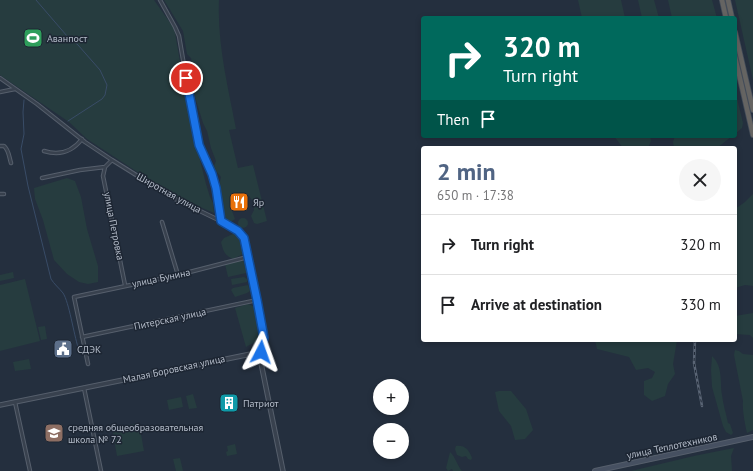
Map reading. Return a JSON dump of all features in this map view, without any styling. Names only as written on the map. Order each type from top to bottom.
[{"type":"highway","points":[[722,0],[726,16]]},
{"type":"highway","points":[[728,0],[732,16]]},
{"type":"highway","points":[[737,41],[753,110]]},
{"type":"highway","points":[[737,66],[753,135]]},
{"type":"main road","name":"улица Теплотехников","points":[[595,471],[753,437]]},
{"type":"street","points":[[160,0],[179,36],[194,124],[199,145],[212,174],[216,188],[221,221]]},
{"type":"street","name":"Широтная улица","points":[[0,78],[112,160],[173,198],[221,221],[238,231],[244,238],[257,300],[264,344],[261,354],[261,363],[283,471]]},
{"type":"street","points":[[0,92],[16,89]]},
{"type":"street","points":[[44,151],[56,154],[72,150],[82,139]]},
{"type":"street","points":[[0,146],[6,147],[11,163]]},
{"type":"street","points":[[42,178],[80,170],[105,167],[112,160]]},
{"type":"street","name":"улица Петровка","points":[[105,167],[104,176],[125,285]]},
{"type":"street","points":[[162,222],[178,275]]},
{"type":"street","name":"улица Бунина","points":[[82,337],[74,297],[178,275],[248,257]]},
{"type":"street","name":"Питерская улица","points":[[82,337],[257,300]]},
{"type":"street","points":[[82,337],[88,364]]},
{"type":"street","points":[[251,354],[264,344]]},
{"type":"street","points":[[251,354],[257,357],[261,363]]},
{"type":"street","name":"Малая Боровская улица","points":[[0,405],[251,354]]},
{"type":"street","points":[[84,387],[101,471]]},
{"type":"street","points":[[15,402],[30,471]]},
{"type":"green space","points":[[0,0],[154,0],[173,27],[175,33],[191,124],[206,184],[213,203],[214,213],[174,196],[87,139],[69,122],[0,75]]},
{"type":"green space","points":[[164,0],[219,0],[221,49],[236,129],[229,130],[238,168],[253,165],[267,221],[257,224],[254,223],[251,216],[254,210],[254,203],[249,196],[244,195],[231,199],[232,211],[235,219],[229,222],[226,218],[222,203],[221,177],[214,166],[216,161],[195,97],[191,58],[187,54],[183,31]]},
{"type":"green space","points":[[578,0],[621,0],[625,16],[582,16]]},
{"type":"green space","points":[[638,0],[654,0],[658,16],[642,16]]},
{"type":"green space","points":[[668,0],[712,0],[716,16],[672,16]]},
{"type":"green space","points":[[735,0],[753,0],[753,80]]},
{"type":"green space","points":[[737,98],[743,123],[742,128],[737,132]]},
{"type":"green space","points":[[616,138],[650,138],[649,146],[622,146]]},
{"type":"green space","points":[[674,138],[730,138],[720,146],[674,146]]},
{"type":"green space","points":[[67,178],[75,181],[81,197],[87,229],[98,266],[98,282],[88,284],[79,282],[67,274],[54,260],[43,220],[35,199],[34,188]]},
{"type":"green space","points":[[753,194],[753,286],[745,285],[737,287],[737,208]]},
{"type":"green space","points":[[243,218],[248,223],[243,228],[238,223]]},
{"type":"green space","points":[[235,233],[239,239],[243,254],[233,259],[224,252],[221,242],[224,238]]},
{"type":"green space","points":[[241,260],[244,262],[246,273],[228,277],[225,264]]},
{"type":"green space","points":[[13,272],[14,278],[0,281],[0,275]]},
{"type":"green space","points":[[244,277],[247,279],[247,282],[232,285],[231,279]]},
{"type":"green space","points":[[25,279],[40,341],[0,351],[0,285]]},
{"type":"green space","points":[[248,285],[250,291],[235,297],[231,290],[233,288]]},
{"type":"green space","points":[[248,304],[255,307],[260,337],[257,341],[246,347],[235,308]]},
{"type":"green space","points":[[753,313],[753,338],[750,335],[737,334],[737,316]]},
{"type":"green space","points":[[45,326],[47,339],[41,340],[38,327]]},
{"type":"green space","points":[[595,342],[677,342],[673,364],[675,374],[668,384],[665,396],[652,401],[644,395],[644,381],[652,378],[655,372],[648,368],[636,370],[629,357],[597,349]]},
{"type":"green space","points":[[735,350],[743,354],[753,355],[753,430],[747,433],[743,412],[743,401],[734,355]]},
{"type":"green space","points":[[712,356],[718,364],[723,402],[728,423],[730,424],[733,433],[731,435],[726,432],[723,426],[712,387]]},
{"type":"green space","points":[[29,359],[31,369],[15,371],[13,362]]},
{"type":"green space","points":[[511,391],[526,409],[533,430],[525,439],[515,440],[511,426],[499,411],[495,392]]},
{"type":"green space","points":[[193,394],[197,408],[189,409],[186,396]]},
{"type":"green space","points":[[181,397],[183,407],[169,410],[167,400]]},
{"type":"green space","points":[[139,423],[144,451],[117,456],[112,428]]},
{"type":"green space","points":[[235,444],[237,454],[227,456],[227,446]]},
{"type":"green space","points":[[456,446],[462,446],[468,450],[472,458],[471,460],[466,456],[462,457],[457,455],[455,449]]},
{"type":"green space","points":[[734,448],[731,456],[732,471],[631,471],[694,456]]},
{"type":"green space","points":[[450,452],[462,471],[453,471],[452,469],[448,471],[446,468]]},
{"type":"green space","points":[[180,458],[183,471],[176,471],[173,459]]},
{"type":"waterway","points":[[36,0],[67,36],[78,45],[100,70],[107,85],[105,95],[102,99],[68,121]]},
{"type":"waterway","points":[[24,100],[24,134],[21,149],[28,186],[51,279],[65,297],[78,347]]},
{"type":"railway","points":[[695,342],[694,363],[702,406]]},
{"type":"place","name":"Аванпост","points":[[33,38]]},
{"type":"place","name":"Яр","points":[[239,202]]},
{"type":"place","name":"СДЭК","points":[[63,349]]},
{"type":"place","name":"Патриот","points":[[229,403]]},
{"type":"place","name":"средняя общеобразовательная школа № 72","points":[[54,433]]},
{"type":"route","points":[[186,78],[199,145],[212,174],[216,188],[221,221],[238,231],[244,238],[264,338],[264,344],[261,352]]}]
